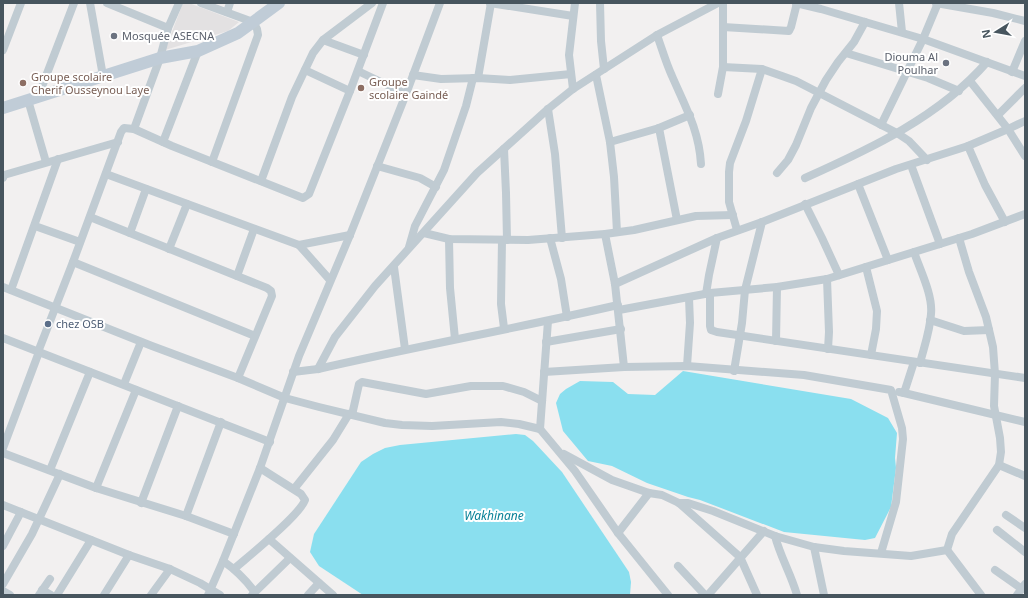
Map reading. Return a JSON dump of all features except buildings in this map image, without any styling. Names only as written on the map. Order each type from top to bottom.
[{"type":"main road","points":[[3,108],[160,58],[198,51],[238,33],[279,3]]},
{"type":"street","points":[[3,50],[6,33],[21,3]]},
{"type":"street","points":[[46,162],[33,98],[74,3]]},
{"type":"street","points":[[90,3],[103,76]]},
{"type":"street","points":[[107,3],[125,7],[168,28]]},
{"type":"street","points":[[134,129],[160,58],[168,28],[179,3]]},
{"type":"street","points":[[201,3],[254,22],[258,35],[212,162]]},
{"type":"street","points":[[227,12],[230,3]]},
{"type":"street","points":[[261,181],[290,104],[313,53],[323,40],[372,3]]},
{"type":"street","points":[[3,448],[121,132],[124,128],[134,129],[303,198],[307,196],[358,71],[383,3]]},
{"type":"street","points":[[209,593],[270,442],[293,372],[350,235],[406,94],[440,3]]},
{"type":"street","points":[[409,247],[415,226],[436,187],[452,149],[475,78],[491,3],[573,16]]},
{"type":"street","points":[[573,89],[569,56],[575,3]]},
{"type":"street","points":[[600,3],[600,24],[604,69]]},
{"type":"street","points":[[318,369],[335,337],[375,286],[394,267],[409,247],[424,233],[476,173],[548,109],[573,89],[657,36],[718,3]]},
{"type":"street","points":[[718,94],[723,67],[723,3]]},
{"type":"street","points":[[723,27],[789,31],[797,3],[821,6],[865,22],[923,38],[1025,76]]},
{"type":"street","points":[[899,3],[902,32]]},
{"type":"street","points":[[882,125],[923,38],[937,3],[993,13],[1025,21]]},
{"type":"street","points":[[777,173],[788,160],[796,145],[811,108],[838,62],[854,42],[865,22]]},
{"type":"street","points":[[657,36],[672,76],[690,115],[698,139],[701,164]]},
{"type":"street","points":[[323,40],[364,55]]},
{"type":"street","points":[[1012,72],[1025,41]]},
{"type":"street","points":[[163,142],[198,51]]},
{"type":"street","points":[[846,53],[941,82],[958,91]]},
{"type":"street","points":[[805,178],[857,154],[897,133],[958,91],[987,62]]},
{"type":"street","points":[[723,67],[762,69],[796,81],[897,133],[909,141],[927,160]]},
{"type":"street","points":[[737,230],[730,208],[728,186],[730,163],[746,121],[762,69]]},
{"type":"street","points":[[305,70],[350,91]]},
{"type":"street","points":[[358,71],[406,94]]},
{"type":"street","points":[[413,75],[441,79],[475,78],[510,80],[571,74]]},
{"type":"street","points":[[596,75],[610,142],[617,232]]},
{"type":"street","points":[[970,80],[998,115],[1025,156]]},
{"type":"street","points":[[998,115],[1025,88]]},
{"type":"street","points":[[548,109],[555,154],[562,238]]},
{"type":"street","points":[[610,142],[659,128],[690,115]]},
{"type":"street","points":[[615,284],[737,230],[762,222],[896,169],[968,146],[1025,121]]},
{"type":"street","points":[[659,128],[676,220]]},
{"type":"street","points":[[3,178],[4,175],[118,142]]},
{"type":"street","points":[[968,146],[1005,222]]},
{"type":"street","points":[[504,149],[506,192],[501,304],[504,328]]},
{"type":"street","points":[[58,159],[35,226],[7,289],[141,342],[238,378],[285,398],[385,423],[432,426],[501,422],[540,429],[560,452],[618,533],[668,595]]},
{"type":"street","points":[[911,165],[940,244]]},
{"type":"street","points":[[377,166],[420,178],[436,187]]},
{"type":"street","points":[[106,174],[299,245],[330,280]]},
{"type":"street","points":[[858,184],[888,260]]},
{"type":"street","points":[[130,233],[146,189]]},
{"type":"street","points":[[169,249],[187,204]]},
{"type":"street","points":[[805,204],[838,275]]},
{"type":"street","points":[[293,372],[318,369],[504,328],[618,307],[689,298],[708,294],[777,287],[826,279],[960,238],[1025,214]]},
{"type":"street","points":[[424,233],[449,239],[505,240],[562,238],[634,230],[696,216],[733,215]]},
{"type":"street","points":[[90,217],[267,288],[270,291],[272,296],[238,378]]},
{"type":"street","points":[[734,370],[746,290],[762,222]]},
{"type":"street","points":[[35,226],[80,242]]},
{"type":"street","points":[[237,276],[254,229]]},
{"type":"street","points":[[605,234],[615,284],[624,367]]},
{"type":"street","points":[[299,245],[350,235]]},
{"type":"street","points":[[550,238],[561,279],[567,316]]},
{"type":"street","points":[[717,238],[709,275],[708,294],[710,328],[717,332],[1025,378]]},
{"type":"street","points":[[947,550],[952,534],[999,465],[1001,452],[994,406],[995,374],[989,330],[981,303],[969,272],[960,238]]},
{"type":"street","points":[[449,239],[450,288],[455,339]]},
{"type":"street","points":[[904,393],[917,362],[931,313],[930,299],[914,252]]},
{"type":"street","points":[[73,262],[255,336]]},
{"type":"street","points":[[394,267],[405,349]]},
{"type":"street","points":[[866,267],[877,311],[876,329],[871,355]]},
{"type":"street","points":[[826,279],[829,332],[828,349]]},
{"type":"street","points":[[776,341],[777,287]]},
{"type":"street","points":[[687,366],[690,323],[689,298]]},
{"type":"street","points":[[930,320],[964,331],[989,330]]},
{"type":"street","points":[[540,429],[548,321]]},
{"type":"street","points":[[546,342],[621,329]]},
{"type":"street","points":[[3,338],[270,442]]},
{"type":"street","points":[[124,384],[141,342]]},
{"type":"street","points":[[544,372],[624,367],[687,366],[804,376],[891,390],[1025,422]]},
{"type":"street","points":[[50,470],[90,372]]},
{"type":"street","points":[[294,489],[351,415],[359,384],[362,382],[426,394],[471,386],[503,386],[524,392],[542,401]]},
{"type":"street","points":[[96,488],[136,390]]},
{"type":"street","points":[[882,553],[896,502],[903,440],[902,428],[891,390]]},
{"type":"street","points":[[141,502],[178,406]]},
{"type":"street","points":[[186,516],[221,422]]},
{"type":"street","points":[[560,452],[612,480],[649,493],[662,495],[679,503],[740,557],[757,595]]},
{"type":"street","points":[[3,453],[96,488],[186,516],[234,534]]},
{"type":"street","points":[[999,465],[1025,476]]},
{"type":"street","points":[[234,569],[269,539],[303,504],[305,500],[303,496],[294,489],[260,468]]},
{"type":"street","points":[[3,584],[27,544],[60,474]]},
{"type":"street","points":[[618,533],[649,493]]},
{"type":"street","points":[[679,503],[688,503],[713,511],[775,536],[814,547],[844,551],[911,556],[947,550]]},
{"type":"street","points":[[3,506],[129,555],[170,569],[200,583],[209,593],[220,595]]},
{"type":"street","points":[[3,546],[21,512]]},
{"type":"street","points":[[1006,515],[1025,528]]},
{"type":"street","points":[[997,530],[1025,552]]},
{"type":"street","points":[[708,595],[764,531]]},
{"type":"street","points":[[775,536],[778,549],[792,579],[797,595]]},
{"type":"street","points":[[269,539],[333,595]]},
{"type":"street","points":[[58,595],[91,540]]},
{"type":"street","points":[[814,547],[824,595]]},
{"type":"street","points":[[947,550],[981,595]]},
{"type":"street","points":[[104,595],[129,555]]},
{"type":"street","points":[[223,561],[242,576],[253,593],[290,558]]},
{"type":"street","points":[[678,566],[704,595]]},
{"type":"street","points":[[151,595],[170,569]]},
{"type":"street","points":[[995,570],[1021,589]]},
{"type":"street","points":[[50,579],[41,593],[51,595]]},
{"type":"street","points":[[308,595],[319,583]]},
{"type":"street","points":[[3,591],[10,595]]},
{"type":"shaded area","points":[[183,3],[189,3],[239,22],[228,31],[165,50]]},
{"type":"water","points":[[683,371],[851,399],[888,418],[897,433],[895,458],[896,468],[891,507],[875,538],[865,540],[784,532],[700,500],[647,483],[612,466],[588,461],[563,431],[556,403],[560,394],[580,381],[613,382],[628,394],[655,395]]},
{"type":"water","name":"Wakhinane","points":[[516,434],[525,435],[533,441],[562,472],[629,572],[631,582],[630,595],[363,595],[319,566],[310,552],[314,534],[361,462],[373,454],[385,448],[400,445]]},
{"type":"place","name":"Mosquée ASECNA","points":[[114,36]]},
{"type":"place","name":"Diouma Al Poulhar","points":[[946,63]]},
{"type":"place","name":"Groupe scolaire Cherif Ousseynou Laye","points":[[23,83]]},
{"type":"place","name":"Groupe scolaire Gaindé","points":[[361,88]]},
{"type":"place","name":"chez OSB","points":[[48,324]]}]
